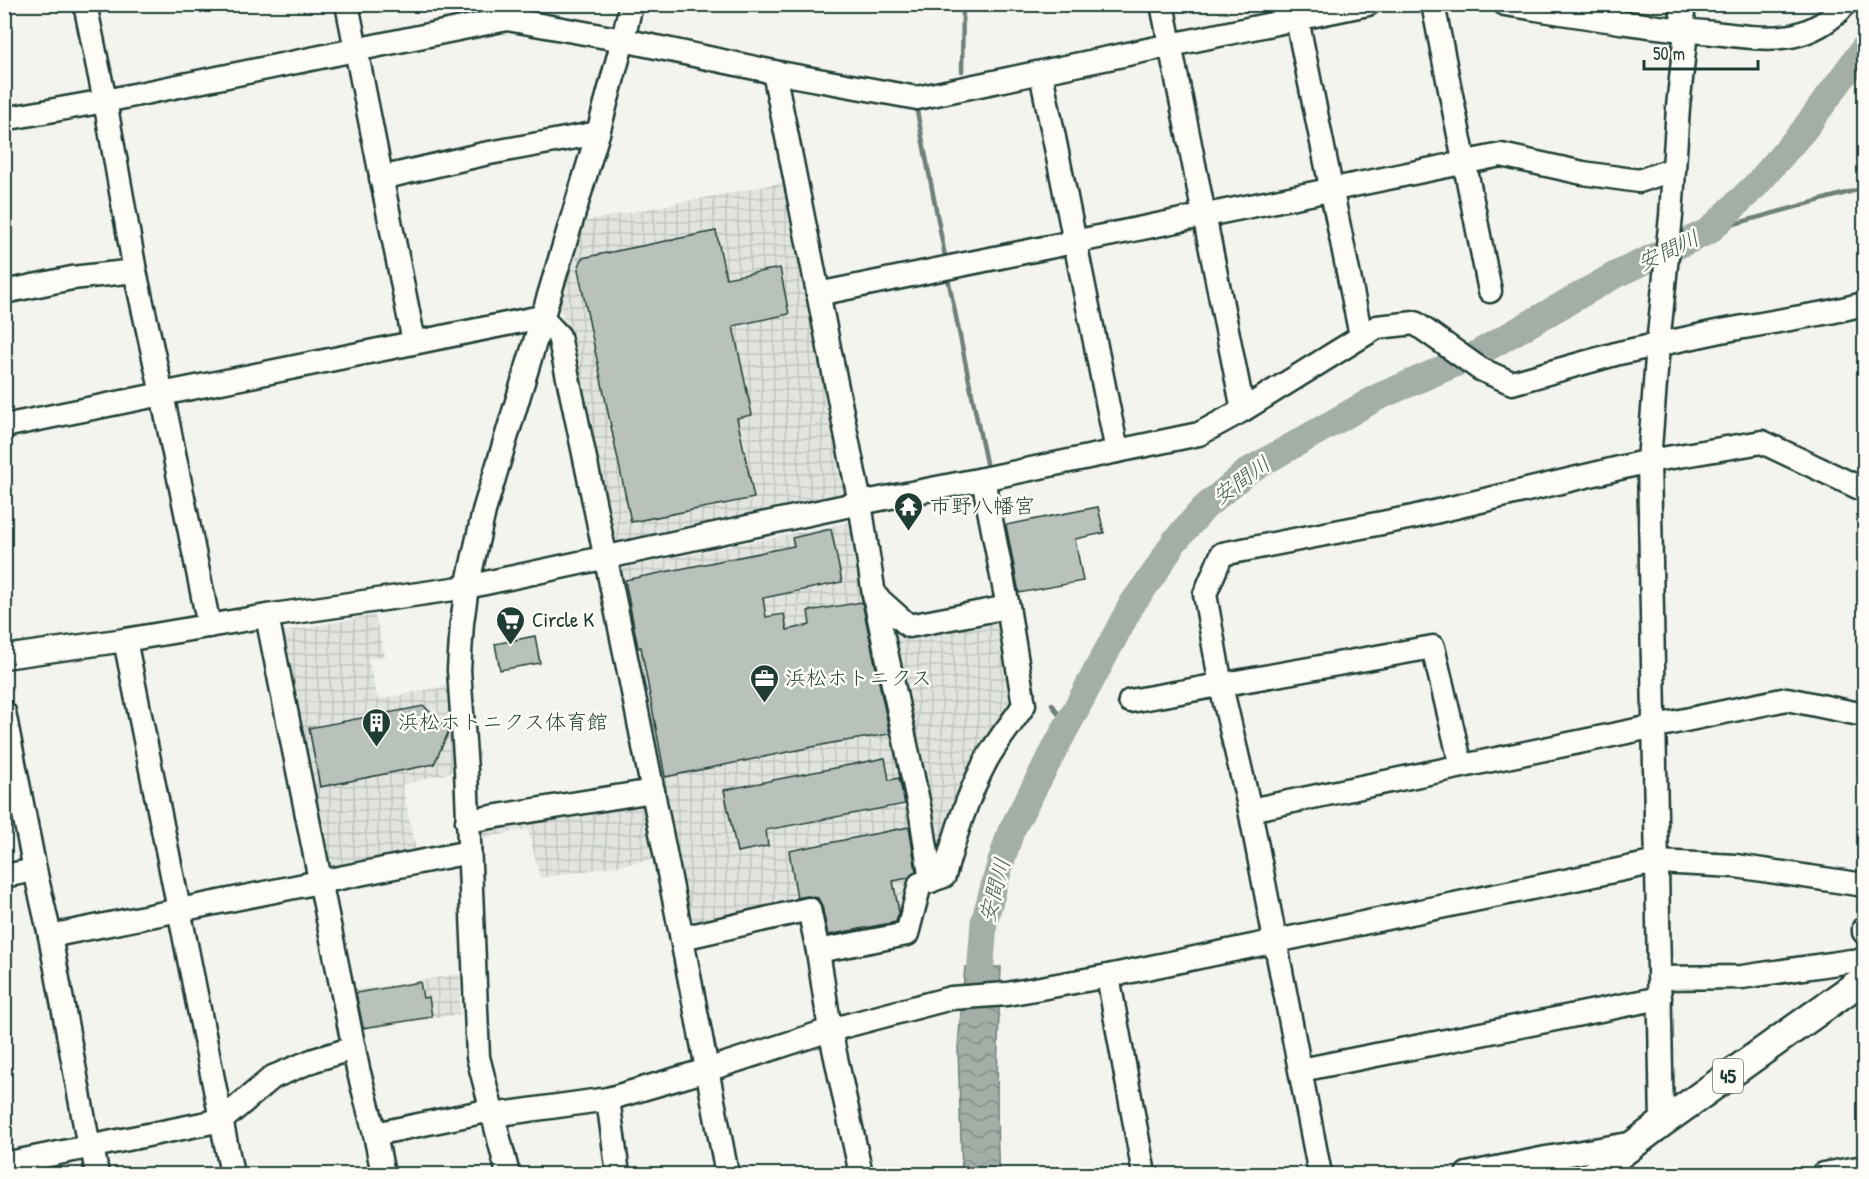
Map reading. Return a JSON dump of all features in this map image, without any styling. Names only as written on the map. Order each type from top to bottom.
[{"type":"main road","name":"45","points":[[1594,1174],[1864,979]]},
{"type":"street","points":[[85,4],[105,100],[135,271],[209,626]]},
{"type":"street","points":[[347,4],[414,342]]},
{"type":"street","points":[[508,1174],[478,1057],[466,770],[459,670],[462,623],[467,587],[484,511],[598,133],[631,4]]},
{"type":"street","points":[[1162,4],[1243,410]]},
{"type":"street","points":[[4,119],[356,50],[505,12],[774,72],[917,98],[1170,46],[1295,12],[1368,4]]},
{"type":"street","points":[[1433,4],[1490,291]]},
{"type":"street","points":[[1506,4],[1573,10],[1686,31],[1769,38],[1794,35],[1820,25],[1841,10],[1845,4]]},
{"type":"street","points":[[1662,1123],[1649,461],[1686,31],[1680,4]]},
{"type":"street","points":[[1820,25],[1831,35],[1862,4]]},
{"type":"street","points":[[1295,12],[1361,336]]},
{"type":"street","points":[[774,72],[860,503],[874,595],[921,815],[931,881]]},
{"type":"street","points":[[1041,73],[1117,451]]},
{"type":"street","points":[[381,177],[484,154],[598,133]]},
{"type":"street","points":[[818,294],[1501,155],[1583,173],[1639,180],[1674,169]]},
{"type":"street","points":[[4,292],[72,278],[135,271]]},
{"type":"street","points":[[4,657],[467,587],[606,556],[1199,434],[1243,410],[1377,327],[1415,323],[1480,369],[1512,383],[1610,355],[1864,304]]},
{"type":"street","points":[[4,426],[541,317]]},
{"type":"street","points":[[541,317],[559,336],[606,556],[727,1174]]},
{"type":"street","points":[[1320,1174],[1250,810],[1221,686],[1205,594],[1222,554],[1413,518],[1649,461],[1762,442],[1864,490]]},
{"type":"street","points":[[818,951],[908,934],[920,884],[944,876],[970,796],[983,768],[1024,705],[983,479]]},
{"type":"street","points":[[874,595],[909,626],[1008,607]]},
{"type":"street","points":[[267,616],[354,1048],[383,1174]]},
{"type":"street","points":[[125,640],[232,1174]]},
{"type":"street","points":[[1131,700],[1433,647],[1461,765]]},
{"type":"street","points":[[1250,810],[1787,699],[1864,716]]},
{"type":"street","points":[[4,712],[50,936],[89,1147],[93,1151],[97,1174]]},
{"type":"street","points":[[467,820],[653,791]]},
{"type":"street","points":[[50,936],[469,852]]},
{"type":"street","points":[[375,1134],[482,1112],[493,1115],[608,1099],[830,1030],[955,997],[1007,994],[1108,976],[1657,862],[1736,866],[1864,885]]},
{"type":"street","points":[[4,876],[35,870]]},
{"type":"street","points":[[682,938],[809,909],[830,1030],[861,1174]]},
{"type":"street","points":[[1301,1070],[1660,988],[1851,961],[1864,962]]},
{"type":"street","points":[[1108,976],[1144,1174]]},
{"type":"street","points":[[4,1164],[222,1120],[273,1077],[314,1060],[354,1048]]},
{"type":"street","points":[[608,1099],[618,1174]]},
{"type":"street","points":[[1467,1174],[1636,1143]]},
{"type":"street","points":[[1823,1174],[1864,1167]]},
{"type":"shaded area","points":[[786,182],[846,496],[611,545],[562,313],[556,306],[580,222]]},
{"type":"shaded area","points":[[850,522],[865,596],[912,635],[1000,616],[1017,701],[940,873],[904,929],[822,945],[812,905],[687,928],[672,857],[540,878],[528,829],[474,840],[473,813],[659,784],[617,569]]},
{"type":"shaded area","points":[[375,615],[385,656],[368,659],[378,699],[452,685],[455,771],[402,785],[418,859],[326,876],[282,632]]},
{"type":"shaded area","points":[[460,974],[460,1014],[355,1031],[347,992]]},
{"type":"water","points":[[965,967],[1001,967],[997,1096],[999,1174],[962,1174],[958,1046]]},
{"type":"building","points":[[716,231],[726,278],[780,268],[789,314],[733,326],[752,415],[737,418],[754,498],[631,522],[578,269],[582,258]]},
{"type":"building","points":[[1098,507],[1104,533],[1075,539],[1083,581],[1019,593],[1006,525]]},
{"type":"building","points":[[831,529],[842,582],[763,598],[766,617],[784,614],[787,630],[810,625],[808,611],[862,602],[890,734],[832,743],[665,777],[641,647],[638,648],[625,580],[794,546],[792,538]]},
{"type":"building","points":[[535,636],[540,663],[500,670],[495,644]]},
{"type":"building","name":"浜松ホトニクス体育館","points":[[424,706],[449,731],[434,764],[320,787],[309,728]]},
{"type":"building","points":[[885,758],[889,780],[899,778],[905,804],[766,830],[768,846],[737,852],[724,790]]},
{"type":"building","points":[[909,827],[916,871],[908,878],[893,881],[899,912],[896,922],[828,935],[818,898],[807,896],[797,898],[789,851]]},
{"type":"building","points":[[420,982],[423,998],[429,997],[432,1017],[363,1028],[356,993]]},
{"type":"waterway","points":[[962,71],[963,4]]},
{"type":"waterway","name":"安間川","points":[[978,1003],[984,922],[1011,831],[1132,604],[1174,542],[1205,507],[1248,471],[1378,397],[1473,356],[1615,275],[1709,231],[1758,183],[1803,131],[1864,48]]},
{"type":"waterway","points":[[916,106],[946,261]]},
{"type":"waterway","points":[[1709,231],[1864,188]]},
{"type":"waterway","points":[[948,278],[987,468]]},
{"type":"waterway","points":[[1030,674],[1034,693]]},
{"type":"waterway","points":[[1052,704],[1067,728]]},
{"type":"place","name":"市野八幡宮","points":[[909,532]]},
{"type":"place","name":"Circle K","points":[[511,646]]},
{"type":"place","name":"浜松ホトニクス","points":[[764,704]]},
{"type":"place","name":"浜松ホトニクス体育館","points":[[377,748]]}]
